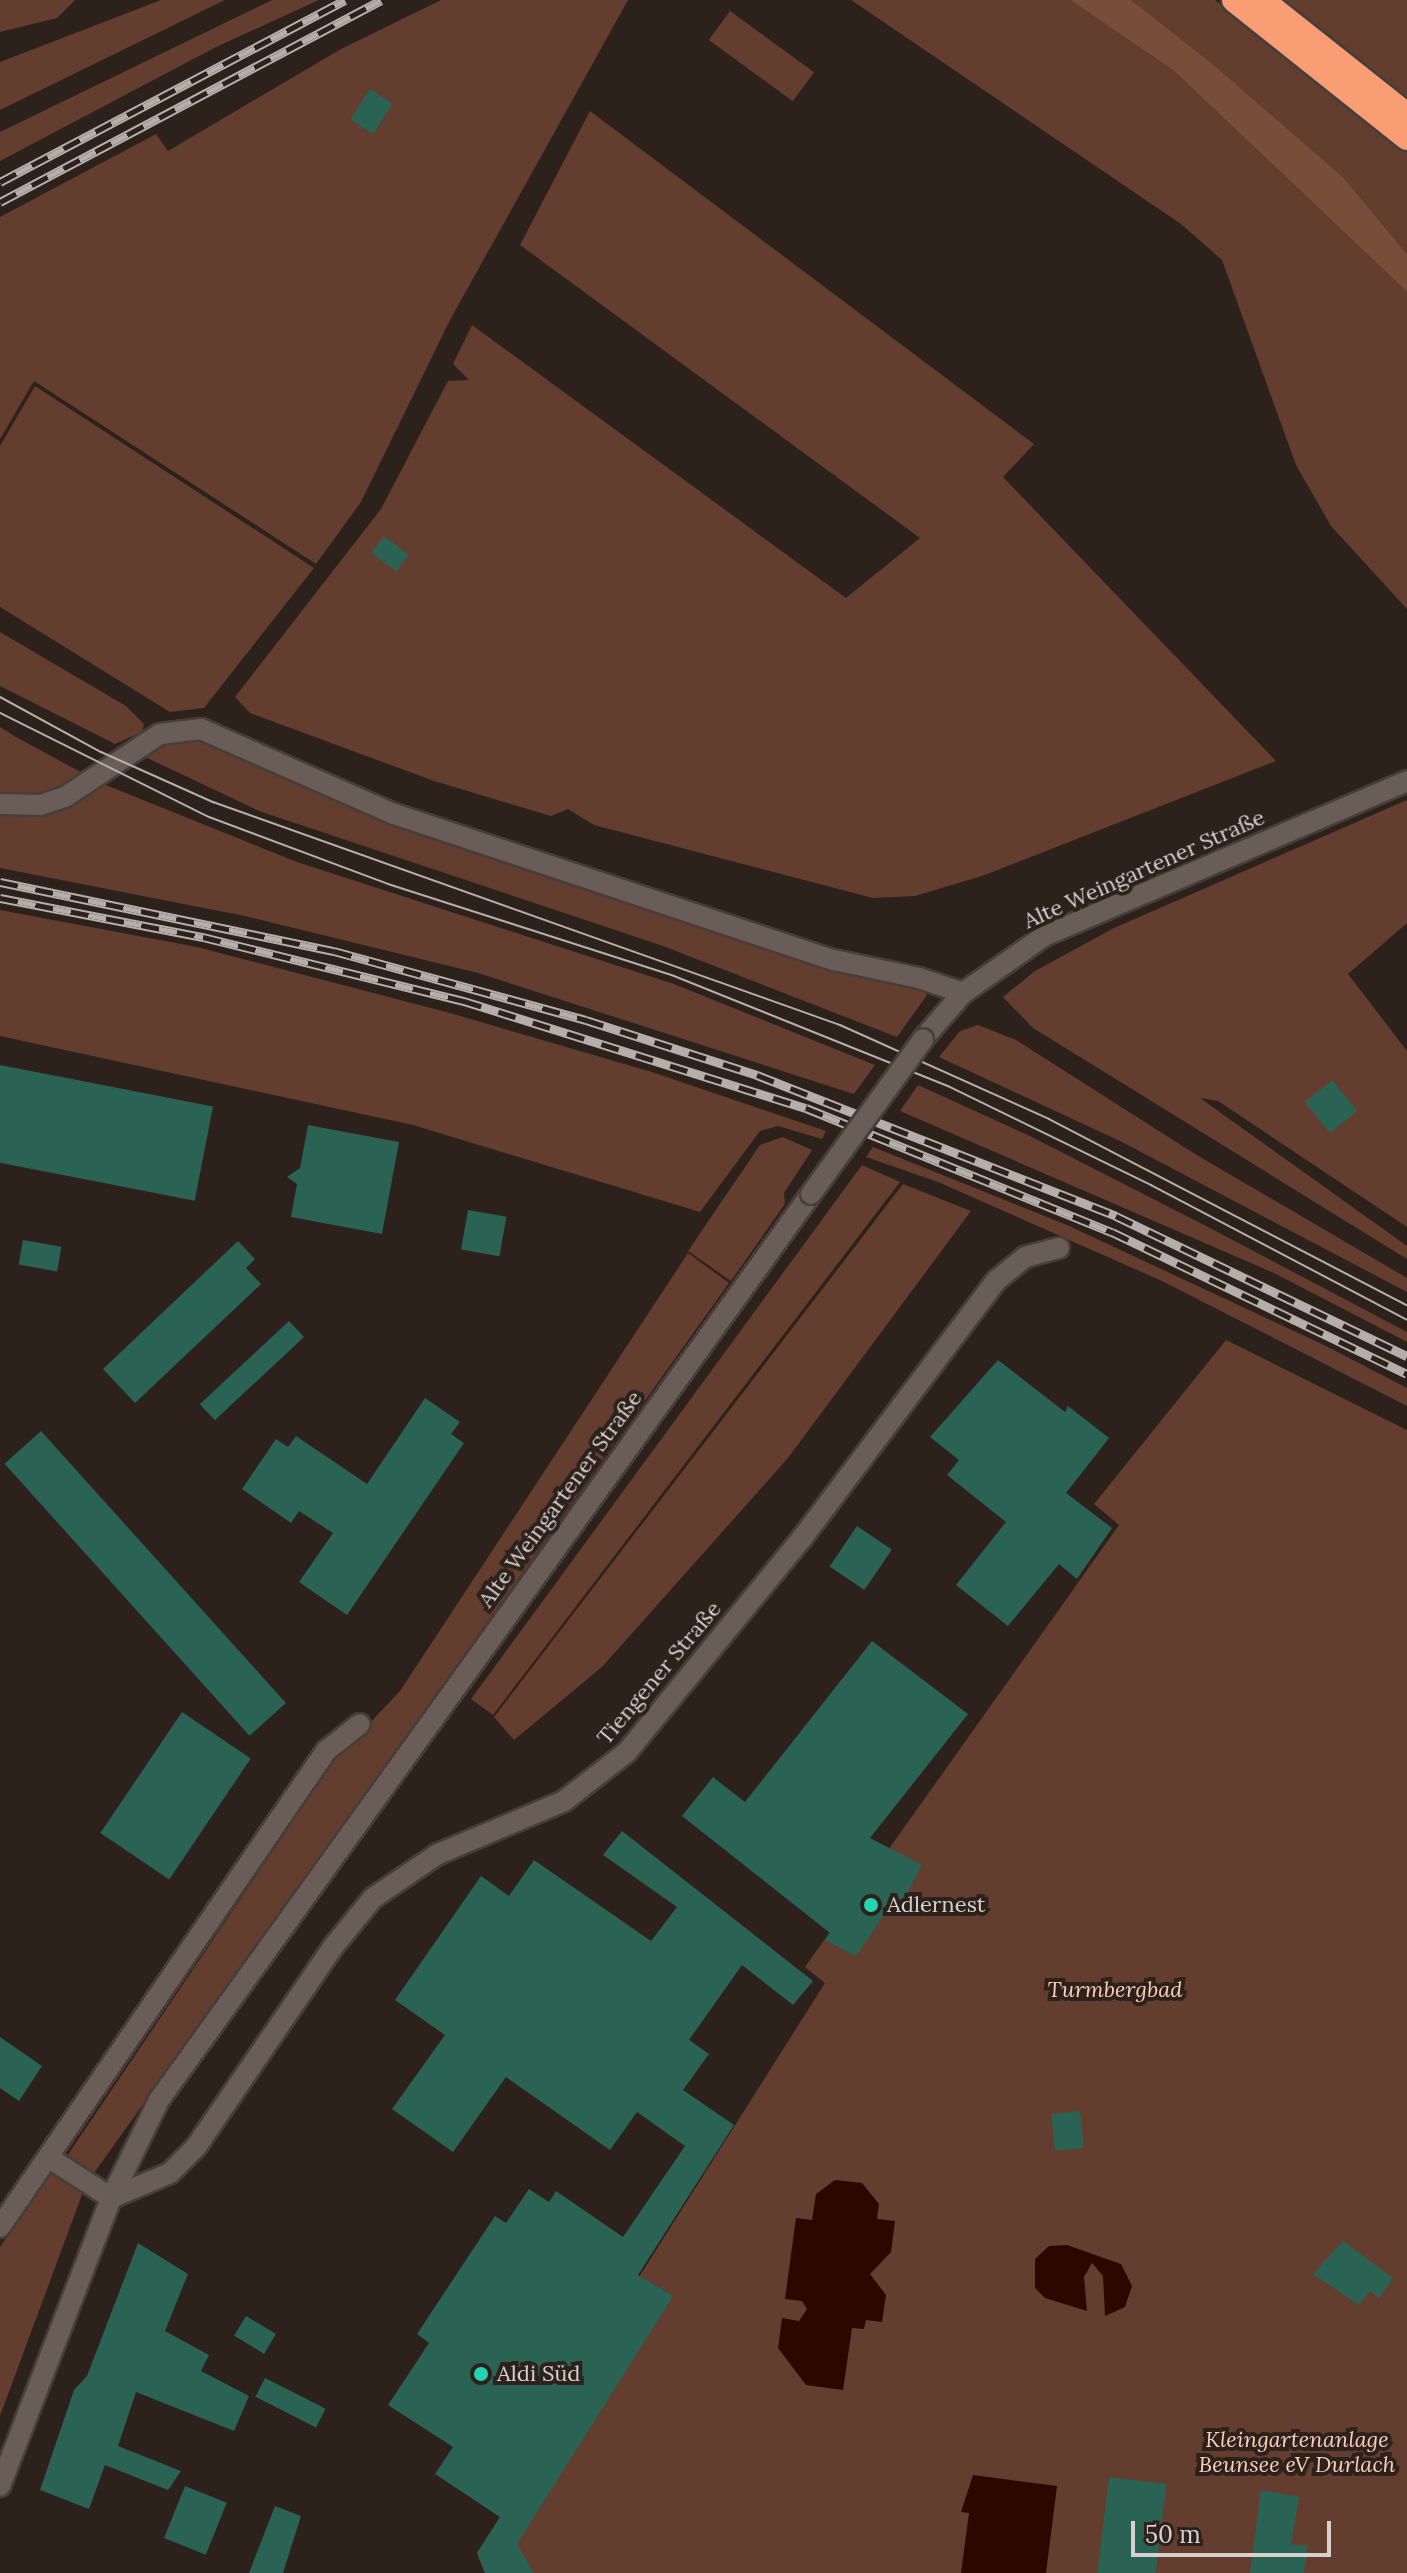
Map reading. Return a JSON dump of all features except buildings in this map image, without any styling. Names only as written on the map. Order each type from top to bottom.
[{"type":"highway","points":[[1234,0],[1407,138]]},
{"type":"highway","points":[[1262,0],[1407,115]]},
{"type":"street","points":[[0,804],[40,805],[65,797],[160,734],[201,729],[394,814],[834,960],[919,978],[963,993]]},
{"type":"street","name":"Alte Weingartener Straße","points":[[2,2472],[111,2198],[166,2089],[923,1039],[963,993],[1044,936],[1407,781]]},
{"type":"street","name":"Tiengener Straße","points":[[111,2198],[170,2173],[189,2155],[333,1947],[373,1898],[438,1854],[564,1801],[627,1752],[803,1537],[997,1280],[1025,1257],[1059,1248]]},
{"type":"street","points":[[0,2227],[51,2159],[326,1751],[360,1724]]},
{"type":"street","points":[[51,2159],[111,2198]]},
{"type":"green space","points":[[0,0],[75,0],[57,18],[0,32]]},
{"type":"green space","points":[[161,0],[225,0],[0,110],[0,62]]},
{"type":"green space","points":[[272,0],[319,0],[216,47],[0,161],[0,132]]},
{"type":"green space","points":[[441,0],[628,0],[450,320],[361,502],[316,564],[34,381],[0,439],[0,217],[156,134],[168,151],[341,49]]},
{"type":"green space","points":[[851,0],[1070,0],[1174,71],[1407,292],[1407,609],[1331,526],[1296,465],[1222,260],[1181,224]]},
{"type":"green space","points":[[1131,0],[1215,0],[1407,152],[1407,254],[1344,178]]},
{"type":"green space","points":[[1281,0],[1407,0],[1407,104]]},
{"type":"green space","points":[[730,11],[814,72],[793,101],[709,40]]},
{"type":"green space","points":[[590,111],[1034,444],[1003,477],[1276,761],[982,876],[915,896],[873,898],[594,825],[568,809],[551,816],[434,781],[250,713],[235,697],[381,509],[448,381],[469,380],[453,364],[472,325],[846,598],[920,538],[520,245]]},
{"type":"green space","points":[[35,386],[314,568],[204,708],[170,712],[0,607],[0,446]]},
{"type":"green space","points":[[0,632],[126,706],[144,724],[142,732],[115,744],[0,686]]},
{"type":"green space","points":[[0,727],[88,776],[57,794],[0,796]]},
{"type":"green space","points":[[197,737],[475,851],[924,990],[927,995],[897,1037],[663,946],[259,811],[141,755],[167,741]]},
{"type":"green space","points":[[101,783],[297,862],[674,984],[875,1065],[854,1094],[478,973],[245,916],[0,868],[0,811]]},
{"type":"green space","points":[[1407,800],[1407,923],[1348,974],[1407,1051],[1407,1227],[1218,1101],[1200,1098],[1407,1246],[1407,1259],[1033,1028],[1003,997],[1035,971],[1114,928]]},
{"type":"green space","points":[[0,910],[197,947],[450,1013],[652,1072],[826,1131],[822,1139],[778,1126],[760,1131],[700,1212],[413,1125],[0,1036]]},
{"type":"green space","points":[[978,1025],[1016,1040],[1195,1154],[1407,1278],[1407,1292],[1122,1142],[939,1057],[960,1031]]},
{"type":"green space","points":[[918,1085],[1030,1136],[1208,1227],[1407,1332],[1407,1342],[1274,1273],[900,1111]]},
{"type":"green space","points":[[783,1137],[812,1150],[784,1193],[785,1204],[731,1281],[688,1251],[760,1145]]},
{"type":"green space","points":[[873,1147],[1067,1225],[1326,1346],[1407,1388],[1407,1406],[1162,1281],[938,1182],[866,1157]]},
{"type":"green space","points":[[862,1165],[900,1182],[493,1715],[471,1699]]},
{"type":"green space","points":[[903,1184],[971,1211],[788,1458],[602,1667],[514,1740],[494,1717]]},
{"type":"green space","points":[[688,1253],[729,1283],[94,2173],[67,2156],[333,1762],[400,1691]]},
{"type":"green space","name":"Turmbergbad","points":[[1226,1340],[1407,1430],[1407,2573],[485,2573],[477,2553],[500,2517],[491,2511],[825,1983],[805,1967],[1119,1525],[1094,1504]]},
{"type":"green space","points":[[53,2170],[83,2192],[0,2416],[0,2247]]},
{"type":"shaded area","points":[[1070,0],[1131,0],[1211,63],[1344,178],[1407,254],[1407,292],[1174,71]]},
{"type":"shaded area","points":[[835,2180],[862,2183],[879,2204],[877,2219],[895,2221],[891,2252],[870,2274],[886,2295],[882,2322],[866,2320],[864,2329],[852,2328],[843,2390],[806,2385],[778,2348],[782,2318],[799,2321],[807,2309],[802,2301],[785,2299],[796,2218],[812,2220],[816,2194]]},
{"type":"shaded area","points":[[1067,2245],[1121,2264],[1132,2286],[1125,2307],[1105,2316],[1103,2276],[1092,2263],[1084,2277],[1087,2311],[1045,2298],[1035,2288],[1035,2259],[1049,2246]]},
{"type":"shaded area","points":[[973,2475],[1057,2486],[1046,2573],[961,2573],[969,2513],[961,2512]]},
{"type":"tram line","points":[[0,697],[101,752],[213,802],[840,1025],[1049,1119],[1407,1305]]},
{"type":"tram line","points":[[0,713],[209,817],[388,884],[674,976],[950,1087],[1151,1185],[1407,1320]]},
{"type":"railway","points":[[0,182],[345,0]]},
{"type":"railway","points":[[0,202],[381,0]]},
{"type":"railway","points":[[0,882],[334,951],[586,1020],[757,1075],[1116,1216],[1407,1356]]},
{"type":"railway","points":[[0,898],[203,937],[464,1001],[806,1108],[1112,1232],[1407,1374]]},
{"type":"place","name":"Adlernest","points":[[871,1905]]},
{"type":"place","name":"Aldi Süd","points":[[481,2374]]},
{"type":"park label","name":"Kleingartenanlage Beunsee eV Durlach","points":[[1297,2452]]}]
